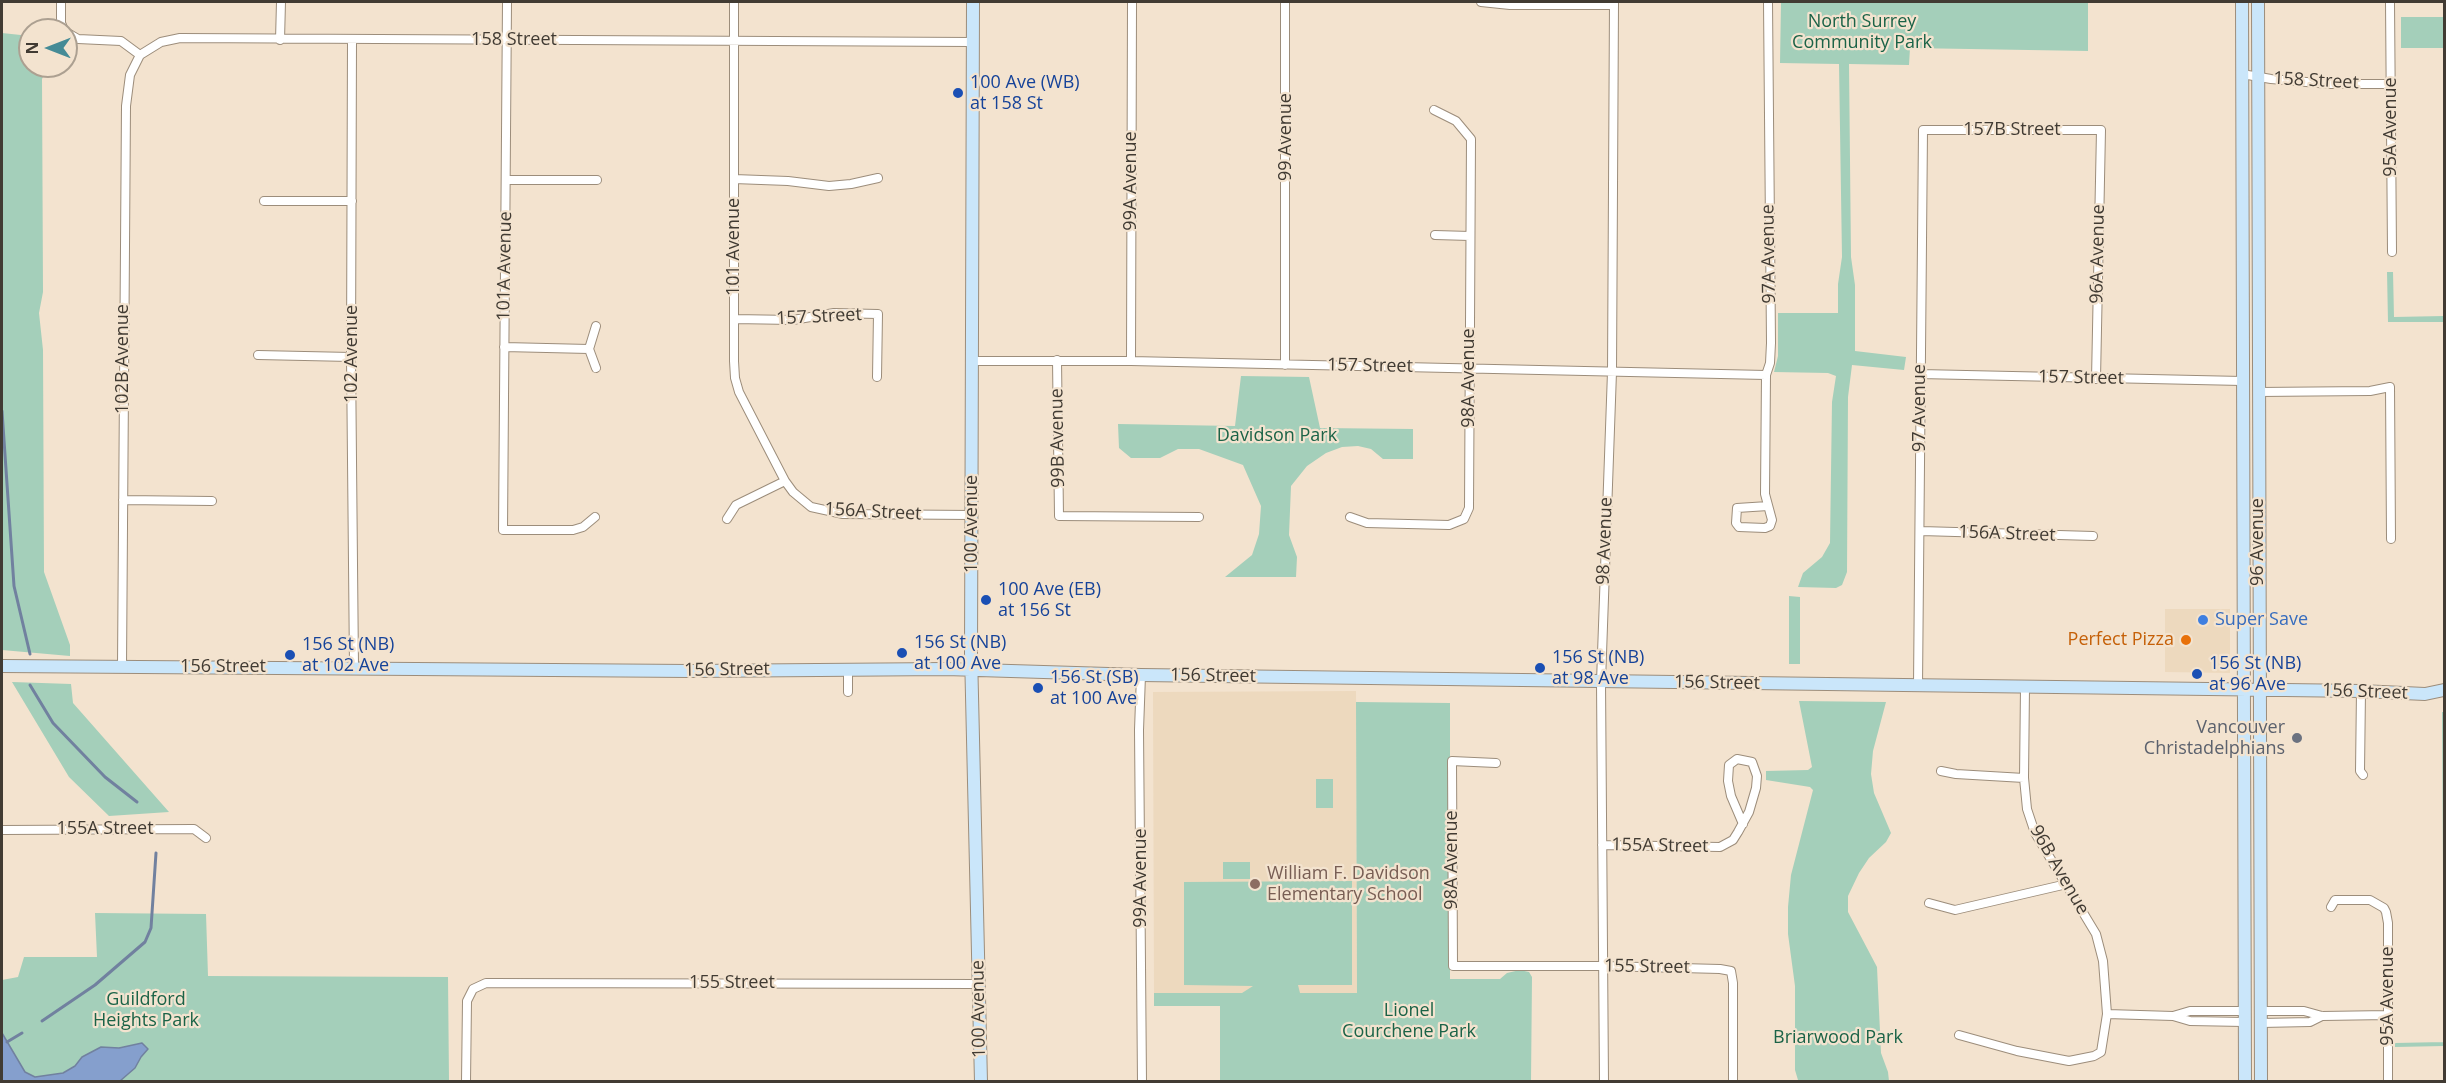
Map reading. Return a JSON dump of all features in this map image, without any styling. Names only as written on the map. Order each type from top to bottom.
[{"type":"main road","name":"100 Avenue","points":[[973,2],[972,671],[981,1082]]},
{"type":"main road","name":"96 Avenue","points":[[2242,2],[2245,1082]]},
{"type":"main road","name":"96 Avenue","points":[[2258,2],[2261,1082]]},
{"type":"main road","points":[[2243,303],[2249,331],[2251,384],[2258,392]]},
{"type":"main road","name":"156 Street","points":[[2,666],[678,671],[848,669],[1600,682],[2361,691],[2425,694],[2445,690]]},
{"type":"main road","name":"156 Street","points":[[2425,694],[2445,701]]},
{"type":"main road","points":[[2244,1017],[2261,1021]]},
{"type":"street","points":[[61,2],[61,18]]},
{"type":"street","points":[[280,2],[280,40]]},
{"type":"street","name":"101A Avenue","points":[[507,2],[503,530],[573,530],[583,527],[595,517]]},
{"type":"street","name":"101 Avenue","points":[[734,2],[736,382],[785,481]]},
{"type":"street","name":"99A Avenue","points":[[1131,361],[1132,2]]},
{"type":"street","name":"99 Avenue","points":[[1285,2],[1289,273],[1286,365]]},
{"type":"street","points":[[1481,2],[1510,5],[1614,3]]},
{"type":"street","name":"97A Avenue","points":[[1767,2],[1771,343],[1770,363],[1766,375],[1765,494],[1772,513],[1770,526],[1743,527],[1736,523],[1737,508],[1768,506]]},
{"type":"street","name":"95A Avenue","points":[[2390,2],[2392,252]]},
{"type":"street","name":"98 Avenue","points":[[1604,1082],[1600,682],[1612,372],[1614,3]]},
{"type":"street","name":"158 Street","points":[[140,55],[162,42],[180,38],[972,42]]},
{"type":"street","points":[[78,39],[121,41],[140,55]]},
{"type":"street","name":"102 Avenue","points":[[352,40],[351,357],[354,668]]},
{"type":"street","name":"102B Avenue","points":[[122,666],[126,106],[130,75],[140,55]]},
{"type":"street","name":"158 Street","points":[[2242,74],[2330,84],[2390,84]]},
{"type":"street","name":"98A Avenue","points":[[1350,517],[1362,522],[1442,525],[1464,519],[1469,503],[1471,140],[1456,121],[1434,110]]},
{"type":"street","name":"157B Street","points":[[1923,130],[2101,130]]},
{"type":"street","name":"97 Avenue","points":[[1918,686],[1923,130]]},
{"type":"street","name":"96A Avenue","points":[[2096,379],[2101,130]]},
{"type":"street","points":[[734,179],[788,181],[829,186],[878,178]]},
{"type":"street","points":[[507,180],[597,180]]},
{"type":"street","points":[[264,201],[352,201]]},
{"type":"street","points":[[1435,235],[1470,236]]},
{"type":"street","name":"157 Street","points":[[734,319],[793,320],[834,313],[878,314],[877,377]]},
{"type":"street","points":[[596,326],[589,349],[596,368]]},
{"type":"street","points":[[504,347],[589,349]]},
{"type":"street","points":[[258,355],[351,357]]},
{"type":"street","name":"99B Avenue","points":[[1057,360],[1059,516],[1199,518]]},
{"type":"street","name":"157 Street","points":[[973,361],[1131,361],[1766,375]]},
{"type":"street","name":"157 Street","points":[[1920,374],[2242,381]]},
{"type":"street","points":[[2258,392],[2370,391],[2390,387],[2391,539]]},
{"type":"street","points":[[727,519],[736,505],[785,481]]},
{"type":"street","name":"156A Street","points":[[785,481],[805,503],[817,510],[834,513],[972,515]]},
{"type":"street","points":[[123,500],[212,501]]},
{"type":"street","name":"156A Street","points":[[1921,531],[2094,536]]},
{"type":"street","points":[[848,669],[848,692]]},
{"type":"street","name":"99A Avenue","points":[[1142,675],[1139,730],[1142,1082]]},
{"type":"street","name":"96B Avenue","points":[[2025,687],[2024,778],[2031,826],[2092,926],[2099,942],[2103,961],[2107,1014]]},
{"type":"street","points":[[2361,691],[2360,771],[2363,775]]},
{"type":"street","name":"155A Street","points":[[1602,845],[1720,847],[1733,840],[1743,824],[1749,812],[1757,776],[1752,762],[1737,759],[1729,765],[1728,781],[1731,796],[1743,824]]},
{"type":"street","name":"98A Avenue","points":[[1453,966],[1452,761],[1496,762]]},
{"type":"street","points":[[1941,771],[2024,778]]},
{"type":"street","name":"155A Street","points":[[2,830],[194,829],[206,838]]},
{"type":"street","points":[[1929,903],[1955,910],[2067,884]]},
{"type":"street","name":"95A Avenue","points":[[2331,907],[2335,900],[2370,900],[2380,905],[2386,912],[2388,923],[2388,1082]]},
{"type":"street","name":"155 Street","points":[[1453,966],[1603,966],[1731,971],[1733,1082]]},
{"type":"street","name":"155 Street","points":[[466,1082],[467,1000],[473,989],[486,982],[978,984]]},
{"type":"street","points":[[1959,1035],[2017,1051],[2076,1060],[2097,1055],[2103,1050],[2107,1014],[2173,1016],[2190,1011],[2244,1017]]},
{"type":"street","points":[[2261,1021],[2310,1022],[2322,1016],[2388,1015]]},
{"type":"shaded area","points":[[2165,609],[2230,609],[2230,673],[2165,672]]},
{"type":"shaded area","name":"William F. Davidson Elementary School","points":[[1356,691],[1357,993],[1154,993],[1153,692]]},
{"type":"green space","name":"North Surrey Community Park","points":[[1781,2],[2088,2],[2088,51],[1910,48],[1909,65],[1849,64],[1851,257],[1855,285],[1855,351],[1906,357],[1904,370],[1852,365],[1848,397],[1847,572],[1842,585],[1836,588],[1798,587],[1803,573],[1822,557],[1830,543],[1832,402],[1836,376],[1828,373],[1774,372],[1778,356],[1778,313],[1838,313],[1838,284],[1842,257],[1839,64],[1780,63]]},
{"type":"green space","points":[[2401,17],[2444,17],[2444,48],[2401,48]]},
{"type":"green space","points":[[2,33],[18,35],[18,78],[42,78],[43,292],[39,313],[43,350],[44,572],[70,645],[70,656],[2,650]]},
{"type":"green space","points":[[2387,272],[2393,272],[2394,317],[2444,316],[2444,322],[2388,322]]},
{"type":"green space","name":"Davidson Park","points":[[1241,376],[1309,377],[1320,428],[1413,429],[1413,459],[1383,459],[1371,449],[1358,446],[1342,447],[1326,453],[1307,466],[1291,486],[1289,535],[1297,557],[1296,577],[1225,577],[1252,555],[1259,534],[1261,506],[1243,465],[1199,449],[1178,449],[1160,458],[1131,458],[1119,448],[1118,424],[1235,426]]},
{"type":"green space","points":[[1789,596],[1800,597],[1800,664],[1789,664]]},
{"type":"green space","points":[[12,682],[71,684],[73,703],[169,812],[109,816],[69,777]]},
{"type":"green space","name":"Briarwood Park","points":[[1799,701],[1886,702],[1873,751],[1871,774],[1874,793],[1891,833],[1859,873],[1848,896],[1848,912],[1877,967],[1881,1053],[1889,1081],[1798,1080],[1795,1070],[1795,986],[1788,934],[1788,907],[1791,875],[1813,790],[1810,787],[1766,780],[1766,771],[1808,770],[1812,767]]},
{"type":"green space","name":"Lionel Courchene Park","points":[[1356,702],[1450,703],[1450,979],[1500,979],[1507,973],[1520,970],[1529,972],[1532,977],[1531,1081],[1220,1081],[1220,1006],[1154,1006],[1154,993],[1242,993],[1253,986],[1184,985],[1184,882],[1352,881],[1352,985],[1298,985],[1300,993],[1357,993]]},
{"type":"green space","points":[[2442,712],[2444,712],[2444,1042]]},
{"type":"green space","points":[[1316,779],[1333,779],[1333,808],[1316,808]]},
{"type":"green space","points":[[1223,862],[1250,862],[1250,879],[1223,879]]},
{"type":"green space","name":"Guildford Heights Park","points":[[95,913],[206,914],[208,976],[448,977],[449,1081],[2,1082],[2,980],[18,977],[24,957],[97,957]]},
{"type":"green space","points":[[2444,1042],[2444,1046],[2395,1047],[2395,1043]]},
{"type":"water","points":[[2,1033],[25,1072],[35,1077],[63,1073],[75,1066],[82,1057],[101,1047],[119,1048],[142,1043],[148,1049],[135,1068],[120,1081],[2,1081]]},
{"type":"waterway","points":[[2,411],[14,586],[30,654]]},
{"type":"waterway","points":[[30,685],[53,723],[105,777],[137,802]]},
{"type":"waterway","points":[[42,1021],[95,985],[145,942],[151,928],[156,853]]},
{"type":"waterway","points":[[7,1042],[22,1033]]},
{"type":"place","name":"100 Ave (WB) at 158 St","points":[[958,93]]},
{"type":"place","name":"100 Ave (EB) at 156 St","points":[[986,600]]},
{"type":"place","name":"Super Save","points":[[2203,620]]},
{"type":"place","name":"Perfect Pizza","points":[[2186,640]]},
{"type":"place","name":"156 St (NB) at 100 Ave","points":[[902,653]]},
{"type":"place","name":"156 St (NB) at 102 Ave","points":[[290,655]]},
{"type":"place","name":"156 St (NB) at 98 Ave","points":[[1540,668]]},
{"type":"place","name":"156 St (NB) at 96 Ave","points":[[2197,674]]},
{"type":"place","name":"156 St (SB) at 100 Ave","points":[[1038,688]]},
{"type":"place","name":"Vancouver Christadelphians","points":[[2297,738]]},
{"type":"place","name":"William F. Davidson Elementary School","points":[[1255,884]]}]
